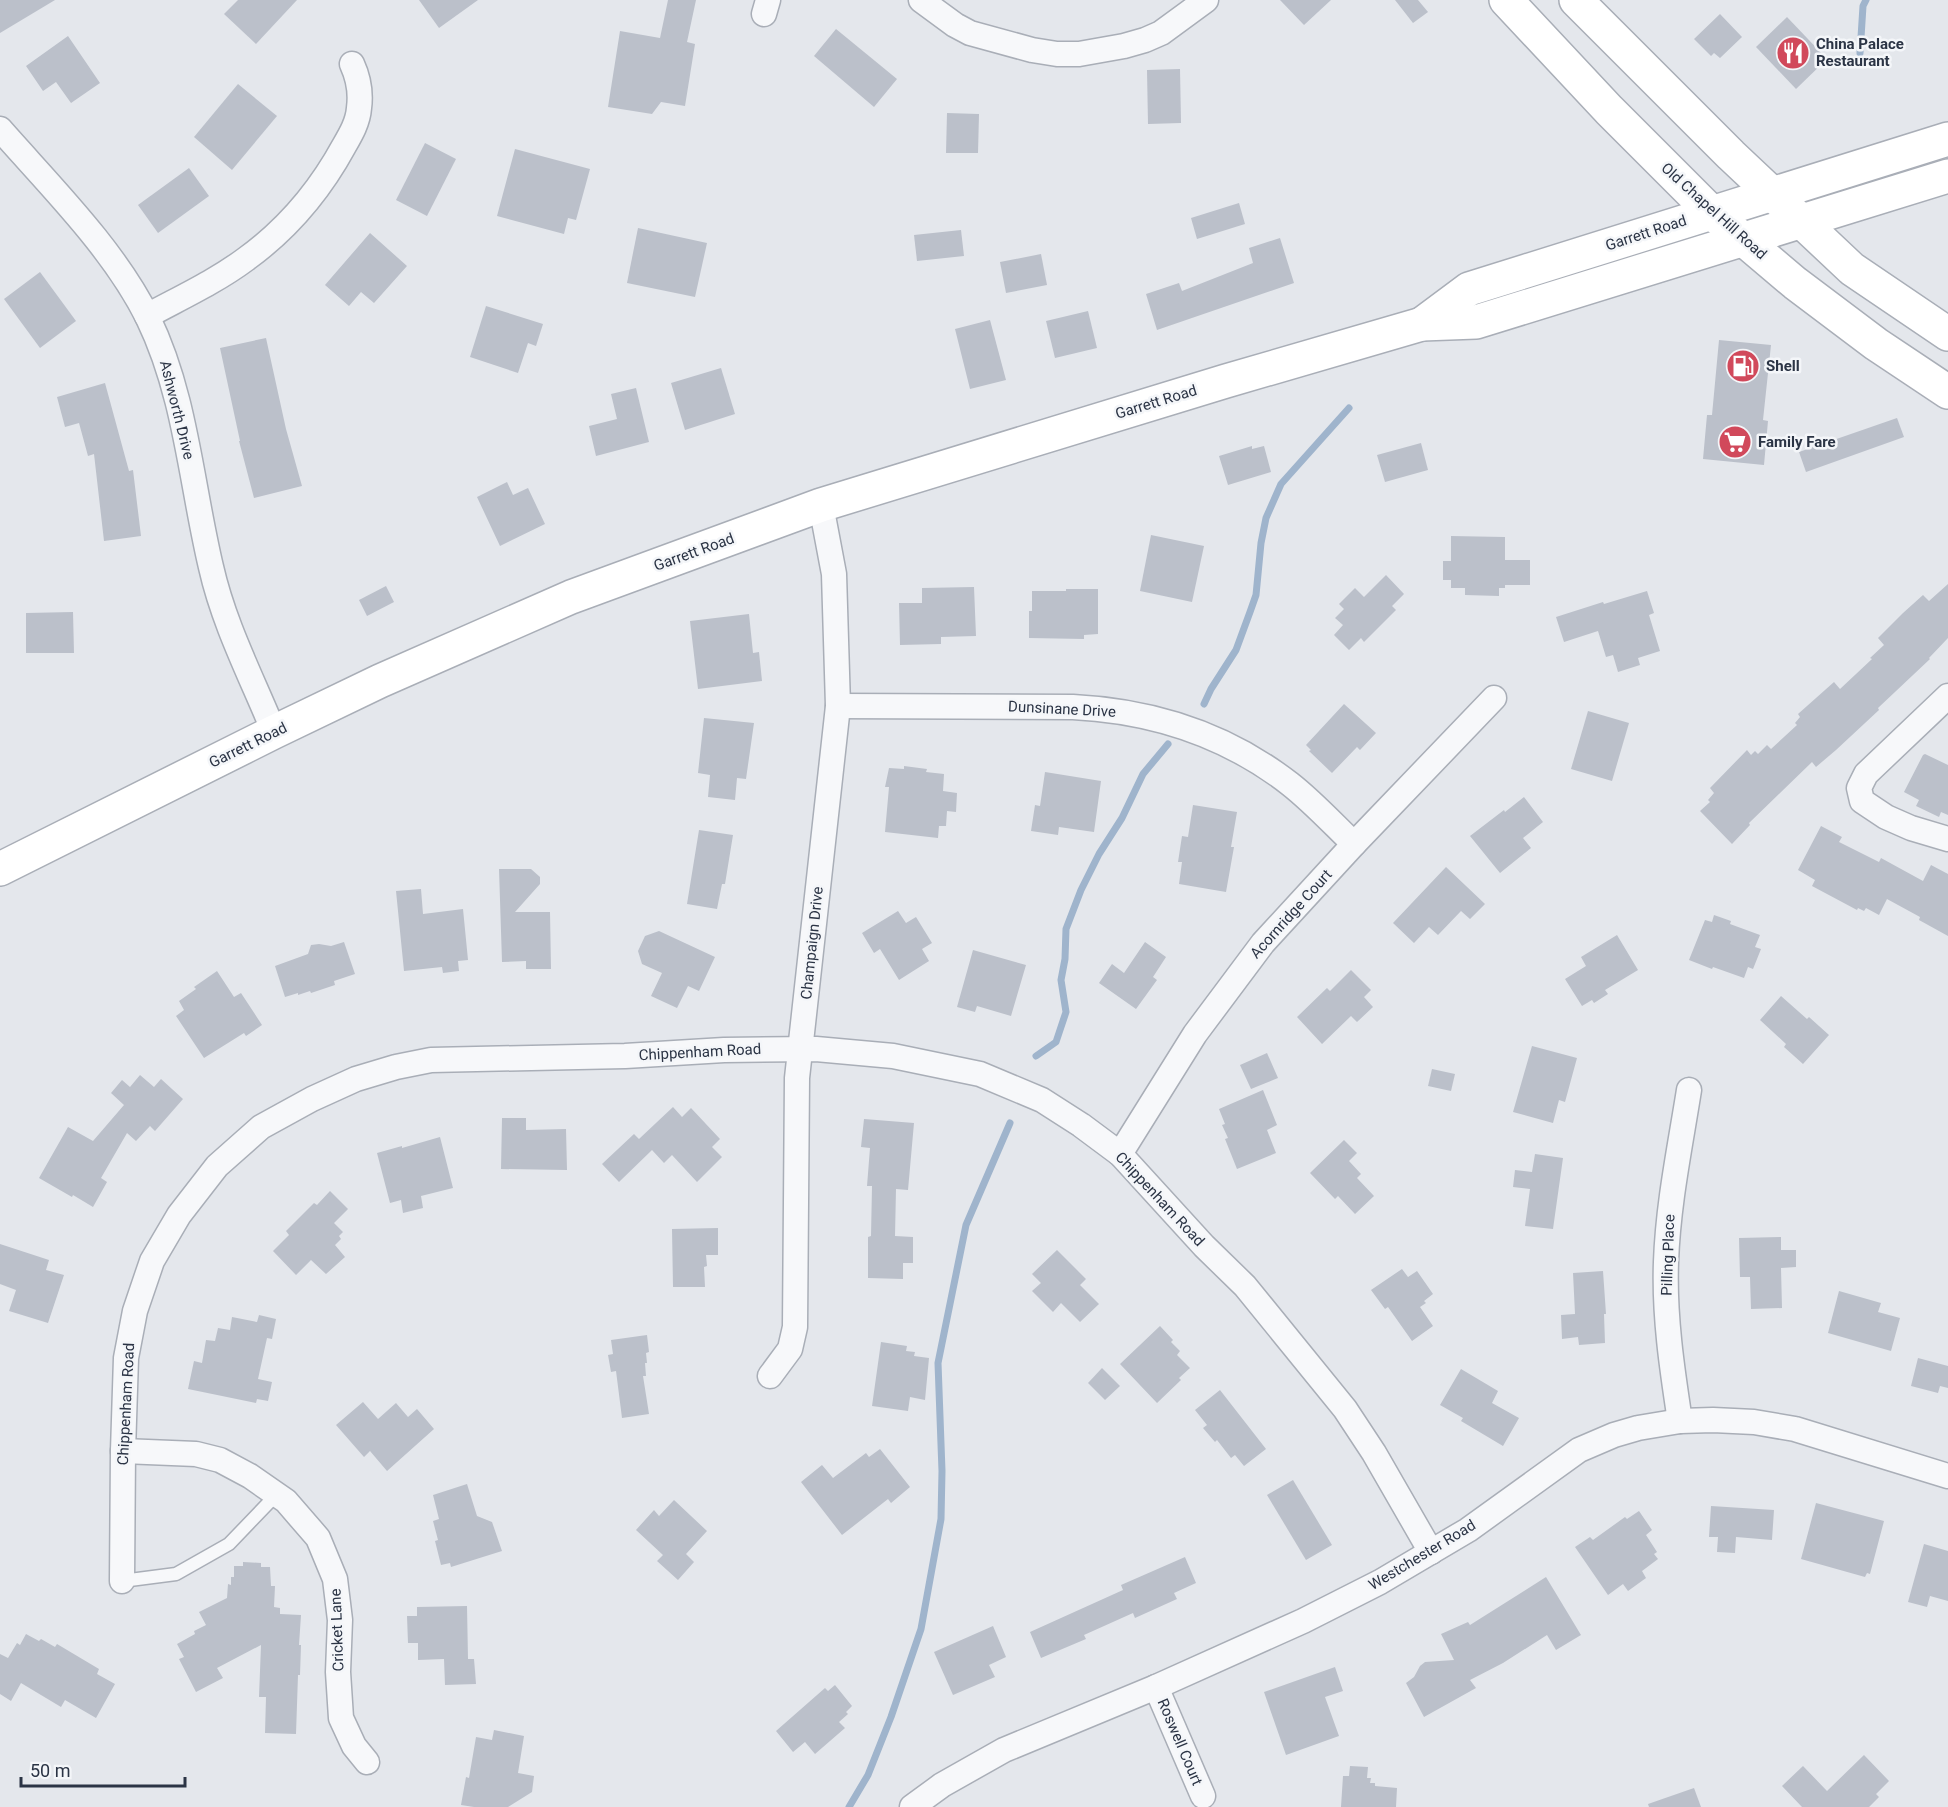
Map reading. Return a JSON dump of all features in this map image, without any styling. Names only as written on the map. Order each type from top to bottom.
[{"type":"street","points":[[921,0],[970,33],[1032,50],[1079,54],[1145,40],[1161,33],[1206,0]]},
{"type":"street","name":"Old Chapel Hill Road","points":[[1506,0],[1609,110],[1712,212],[1795,283],[1876,344],[1948,392]]},
{"type":"street","points":[[1576,0],[1657,83],[1852,269],[1948,334]]},
{"type":"street","points":[[147,316],[214,280],[247,259],[279,232],[309,199],[353,131],[359,110],[360,90],[351,64]]},
{"type":"street","name":"Ashworth Drive","points":[[0,129],[100,244],[125,278],[147,316],[162,350],[178,401],[211,568],[225,616],[274,732]]},
{"type":"street","name":"Garrett Road","points":[[1422,324],[1469,289],[1948,139]]},
{"type":"street","name":"Garrett Road","points":[[0,869],[274,732],[467,642],[571,597],[821,505],[1422,324],[1476,322],[1948,176]]},
{"type":"street","name":"Champaign Drive","points":[[770,1376],[790,1349],[795,1328],[797,1078],[838,706],[834,574],[821,505]]},
{"type":"street","name":"Acornridge Court","points":[[1120,1154],[1164,1081],[1224,993],[1263,943],[1494,698]]},
{"type":"street","name":"Dunsinane Drive","points":[[838,706],[1083,708],[1133,713],[1167,721],[1218,740],[1256,760],[1291,785],[1354,844]]},
{"type":"street","points":[[1944,706],[1866,774],[1859,788],[1862,801],[1886,817],[1911,828],[1948,839]]},
{"type":"street","name":"Chippenham Road","points":[[122,1581],[126,1358],[135,1311],[152,1261],[179,1215],[217,1166],[261,1127],[356,1078],[431,1060],[625,1056],[724,1050],[816,1049],[893,1056],[980,1074],[1032,1096],[1062,1112],[1120,1154],[1204,1246],[1245,1286],[1345,1409],[1374,1453],[1431,1552]]},
{"type":"street","name":"Pilling Place","points":[[1680,1421],[1666,1311],[1666,1263],[1669,1208],[1689,1090]]},
{"type":"street","name":"Westchester Road","points":[[912,1807],[942,1785],[1004,1750],[1156,1687],[1303,1621],[1380,1582],[1500,1508],[1579,1450],[1622,1433],[1680,1421],[1754,1422],[1795,1429],[1948,1476]]},
{"type":"street","name":"Cricket Lane","points":[[123,1451],[196,1454],[220,1460],[250,1476],[286,1501],[318,1538],[335,1580],[339,1620],[338,1672],[341,1718],[354,1746],[367,1762]]},
{"type":"street","name":"Roswell Court","points":[[1156,1687],[1203,1796]]},
{"type":"lane","points":[[122,1581],[176,1574],[229,1544],[276,1495]]},
{"type":"building","points":[[0,0],[55,0],[0,33]]},
{"type":"building","points":[[238,0],[297,0],[256,44],[224,14]]},
{"type":"building","points":[[419,0],[478,0],[439,28]]},
{"type":"building","points":[[668,0],[696,0],[687,42],[695,44],[685,106],[661,102],[652,114],[608,107],[620,31],[660,38]]},
{"type":"building","points":[[1280,0],[1331,0],[1304,25]]},
{"type":"building","points":[[1395,0],[1418,0],[1428,12],[1413,23]]},
{"type":"building","points":[[1720,14],[1742,37],[1720,58],[1714,53],[1711,56],[1694,39]]},
{"type":"building","name":"China Palace Restaurant","points":[[1787,17],[1827,59],[1796,89],[1756,47]]},
{"type":"building","points":[[836,29],[897,79],[874,107],[814,56]]},
{"type":"building","points":[[68,36],[100,83],[71,103],[56,82],[43,91],[26,66]]},
{"type":"building","points":[[1180,69],[1181,123],[1148,124],[1147,70]]},
{"type":"building","points":[[238,84],[277,116],[232,170],[194,137]]},
{"type":"building","points":[[947,113],[979,114],[978,153],[946,153]]},
{"type":"building","points":[[425,143],[456,159],[427,216],[396,200]]},
{"type":"building","points":[[515,149],[590,169],[576,220],[568,218],[564,234],[497,216]]},
{"type":"building","points":[[189,168],[209,196],[158,233],[138,205]]},
{"type":"building","points":[[1239,203],[1245,224],[1197,239],[1191,218]]},
{"type":"building","points":[[638,228],[707,243],[695,297],[627,283]]},
{"type":"building","points":[[961,230],[964,256],[917,261],[914,235]]},
{"type":"building","points":[[370,233],[407,266],[374,303],[361,292],[349,306],[325,285]]},
{"type":"building","points":[[1280,238],[1294,283],[1157,330],[1146,294],[1179,283],[1182,291],[1253,263],[1249,248]]},
{"type":"building","points":[[1041,254],[1047,285],[1006,293],[1000,262]]},
{"type":"building","points":[[40,272],[76,321],[40,348],[4,299]]},
{"type":"building","points":[[486,306],[543,324],[536,346],[528,343],[518,373],[470,357]]},
{"type":"building","points":[[1088,311],[1097,348],[1055,358],[1046,321]]},
{"type":"building","points":[[990,320],[1006,380],[970,389],[955,329]]},
{"type":"building","points":[[266,338],[286,429],[302,486],[254,498],[239,441],[220,348]]},
{"type":"building","points":[[1719,340],[1771,345],[1763,420],[1768,421],[1764,465],[1703,459],[1707,415],[1712,415]]},
{"type":"building","points":[[721,368],[735,414],[685,430],[671,383]]},
{"type":"building","points":[[105,383],[129,471],[133,470],[141,536],[104,541],[94,454],[88,456],[79,423],[65,427],[57,397]]},
{"type":"building","points":[[636,388],[649,442],[596,456],[589,426],[617,419],[611,394]]},
{"type":"building","points":[[1897,418],[1904,437],[1806,472],[1799,452]]},
{"type":"building","points":[[1421,443],[1428,470],[1385,482],[1377,455]]},
{"type":"building","points":[[1252,446],[1252,449],[1264,446],[1271,472],[1228,485],[1219,456]]},
{"type":"building","points":[[507,482],[513,495],[528,488],[545,524],[500,546],[477,497]]},
{"type":"building","points":[[1151,535],[1204,546],[1192,602],[1140,591]]},
{"type":"building","points":[[1451,536],[1505,537],[1505,560],[1530,560],[1530,585],[1505,585],[1505,588],[1499,588],[1499,596],[1465,595],[1465,588],[1451,588],[1451,580],[1443,580],[1443,561],[1451,561]]},
{"type":"building","points":[[1386,575],[1404,594],[1392,606],[1396,610],[1364,642],[1361,638],[1349,650],[1334,635],[1343,625],[1335,618],[1344,609],[1339,604],[1355,588],[1364,597]]},
{"type":"building","points":[[1948,584],[1948,638],[1930,659],[1878,708],[1879,710],[1816,767],[1812,762],[1749,823],[1750,825],[1732,844],[1700,811],[1710,802],[1708,800],[1714,793],[1710,788],[1747,750],[1751,755],[1755,751],[1758,754],[1767,745],[1771,749],[1797,725],[1795,723],[1800,717],[1798,714],[1834,682],[1840,689],[1872,659],[1870,658],[1884,645],[1878,638],[1903,613],[1923,595],[1929,601]]},
{"type":"building","points":[[386,586],[394,602],[367,616],[359,600]]},
{"type":"building","points":[[974,587],[976,636],[941,637],[941,644],[900,645],[899,603],[922,603],[922,588]]},
{"type":"building","points":[[1066,589],[1098,589],[1098,634],[1084,635],[1084,639],[1029,638],[1032,591],[1066,591]]},
{"type":"building","points":[[1647,591],[1654,613],[1649,615],[1660,651],[1638,658],[1640,665],[1618,672],[1613,655],[1606,657],[1598,631],[1564,642],[1556,617]]},
{"type":"building","points":[[73,612],[74,653],[26,653],[26,613]]},
{"type":"building","points":[[749,614],[753,653],[759,652],[762,681],[698,689],[690,621]]},
{"type":"building","points":[[1344,704],[1376,733],[1360,750],[1357,747],[1332,773],[1309,751],[1311,750],[1306,745]]},
{"type":"building","points":[[1588,711],[1629,723],[1612,781],[1571,769]]},
{"type":"building","points":[[704,718],[754,723],[746,779],[737,778],[735,800],[708,797],[710,775],[698,773]]},
{"type":"building","points":[[1925,754],[1948,765],[1948,815],[1941,812],[1939,817],[1916,806],[1919,800],[1904,792]]},
{"type":"building","points":[[904,766],[944,774],[943,791],[957,793],[956,812],[947,811],[946,826],[939,826],[938,838],[885,832],[889,787],[885,787],[889,768],[904,769]]},
{"type":"building","points":[[1045,772],[1101,781],[1094,832],[1059,827],[1058,835],[1031,831],[1035,805],[1040,806]]},
{"type":"building","points":[[1524,797],[1543,822],[1523,838],[1531,848],[1500,873],[1470,836]]},
{"type":"building","points":[[1193,805],[1237,812],[1226,892],[1179,884],[1182,862],[1178,862],[1182,836],[1188,837]]},
{"type":"building","points":[[1821,826],[1842,837],[1839,842],[1879,862],[1881,858],[1923,881],[1931,865],[1948,874],[1948,936],[1887,899],[1879,915],[1866,908],[1864,911],[1858,908],[1857,910],[1812,886],[1815,880],[1798,870]]},
{"type":"building","points":[[699,830],[733,835],[725,884],[722,884],[717,909],[687,904]]},
{"type":"building","points":[[1446,867],[1485,904],[1470,919],[1461,911],[1438,935],[1429,927],[1414,943],[1393,923]]},
{"type":"building","points":[[499,869],[531,869],[540,877],[540,884],[515,912],[550,912],[551,969],[526,969],[526,961],[502,962]]},
{"type":"building","points":[[421,889],[423,914],[463,909],[468,960],[458,961],[459,971],[443,973],[442,967],[404,971],[396,891]]},
{"type":"building","points":[[898,911],[906,923],[916,917],[932,943],[922,949],[929,961],[899,980],[880,949],[874,953],[862,933]]},
{"type":"building","points":[[1714,915],[1731,921],[1730,924],[1760,935],[1755,947],[1761,949],[1753,969],[1748,967],[1744,978],[1689,960],[1705,920],[1712,922]]},
{"type":"building","points":[[659,931],[715,957],[699,991],[688,986],[677,1008],[651,996],[662,973],[642,964],[638,951],[645,936]]},
{"type":"building","points":[[1617,935],[1638,970],[1605,990],[1608,994],[1594,1003],[1592,1000],[1582,1006],[1565,979],[1586,966],[1581,957]]},
{"type":"building","points":[[344,942],[355,974],[334,981],[335,985],[311,993],[310,991],[285,997],[275,966],[308,954],[311,945],[331,946]]},
{"type":"building","points":[[1145,942],[1166,957],[1153,977],[1157,980],[1136,1009],[1099,983],[1112,964],[1124,973]]},
{"type":"building","points":[[973,950],[1026,965],[1011,1016],[977,1006],[975,1012],[957,1007]]},
{"type":"building","points":[[1351,970],[1371,990],[1364,997],[1373,1007],[1357,1022],[1351,1016],[1322,1044],[1297,1017],[1327,988],[1330,991]]},
{"type":"building","points":[[217,971],[234,997],[241,993],[262,1025],[246,1036],[244,1033],[204,1058],[176,1016],[184,1010],[179,1001]]},
{"type":"building","points":[[1781,996],[1829,1035],[1803,1064],[1784,1047],[1786,1044],[1760,1020]]},
{"type":"building","points":[[1532,1046],[1577,1058],[1565,1102],[1559,1100],[1553,1123],[1513,1112]]},
{"type":"building","points":[[1267,1053],[1278,1078],[1251,1089],[1240,1065]]},
{"type":"building","points":[[1432,1069],[1455,1074],[1451,1091],[1428,1086]]},
{"type":"building","points":[[140,1075],[154,1087],[161,1079],[183,1099],[155,1131],[150,1126],[136,1141],[127,1133],[101,1178],[107,1182],[93,1207],[39,1178],[68,1127],[93,1141],[124,1105],[111,1093],[122,1080],[130,1087]]},
{"type":"building","points":[[1263,1090],[1277,1125],[1267,1130],[1276,1153],[1237,1169],[1225,1139],[1228,1138],[1222,1125],[1225,1124],[1219,1109]]},
{"type":"building","points":[[673,1107],[682,1117],[691,1108],[720,1139],[712,1147],[722,1157],[697,1182],[672,1155],[664,1163],[652,1150],[619,1182],[602,1164],[634,1134],[639,1139]]},
{"type":"building","points":[[502,1118],[526,1118],[526,1130],[566,1129],[567,1170],[501,1169]]},
{"type":"building","points":[[864,1119],[914,1123],[908,1190],[896,1189],[895,1236],[913,1237],[913,1263],[903,1263],[903,1279],[868,1278],[872,1186],[867,1186],[870,1148],[861,1147]]},
{"type":"building","points":[[440,1137],[453,1188],[421,1196],[423,1208],[403,1213],[401,1200],[390,1203],[377,1153]]},
{"type":"building","points":[[1344,1140],[1357,1153],[1349,1161],[1361,1174],[1357,1178],[1374,1196],[1355,1214],[1338,1196],[1335,1199],[1310,1173]]},
{"type":"building","points":[[1535,1154],[1563,1158],[1553,1229],[1525,1226],[1530,1189],[1513,1187],[1515,1170],[1532,1172]]},
{"type":"building","points":[[330,1191],[348,1209],[334,1223],[343,1232],[339,1236],[341,1239],[335,1245],[345,1257],[326,1274],[311,1260],[296,1275],[273,1251],[289,1235],[286,1231],[314,1203],[317,1205]]},
{"type":"building","points":[[718,1228],[718,1255],[706,1255],[705,1287],[673,1287],[672,1229]]},
{"type":"building","points":[[1781,1237],[1781,1250],[1796,1250],[1796,1267],[1781,1268],[1782,1308],[1751,1309],[1750,1277],[1740,1277],[1739,1238]]},
{"type":"building","points":[[0,1244],[49,1260],[46,1270],[64,1275],[48,1323],[9,1311],[16,1290],[0,1284]]},
{"type":"building","points":[[1057,1250],[1086,1279],[1080,1285],[1099,1304],[1080,1322],[1061,1303],[1053,1312],[1032,1291],[1041,1283],[1032,1274]]},
{"type":"building","points":[[1402,1269],[1408,1277],[1417,1271],[1433,1294],[1420,1307],[1433,1326],[1412,1341],[1388,1307],[1385,1309],[1371,1290]]},
{"type":"building","points":[[1603,1271],[1606,1314],[1604,1314],[1605,1343],[1579,1345],[1578,1337],[1562,1339],[1561,1315],[1575,1314],[1573,1273]]},
{"type":"building","points":[[1839,1291],[1881,1303],[1878,1312],[1900,1318],[1891,1351],[1828,1333]]},
{"type":"building","points":[[259,1315],[276,1319],[272,1339],[267,1338],[258,1379],[272,1382],[268,1401],[257,1399],[256,1403],[188,1389],[194,1361],[202,1363],[206,1340],[215,1341],[218,1328],[230,1330],[232,1317],[257,1322]]},
{"type":"building","points":[[1160,1326],[1180,1351],[1177,1355],[1190,1368],[1157,1403],[1120,1364]]},
{"type":"building","points":[[647,1335],[649,1352],[646,1353],[646,1376],[643,1376],[649,1414],[622,1418],[616,1371],[611,1372],[608,1355],[613,1354],[611,1340]]},
{"type":"building","points":[[881,1342],[907,1346],[906,1351],[915,1352],[914,1356],[929,1358],[925,1400],[910,1397],[908,1411],[872,1406]]},
{"type":"building","points":[[1918,1358],[1948,1366],[1948,1388],[1940,1386],[1938,1393],[1911,1386]]},
{"type":"building","points":[[1102,1368],[1120,1386],[1105,1400],[1088,1383]]},
{"type":"building","points":[[1461,1369],[1498,1391],[1492,1403],[1519,1418],[1503,1446],[1461,1421],[1463,1418],[1440,1405]]},
{"type":"building","points":[[1220,1390],[1266,1449],[1244,1466],[1235,1455],[1231,1458],[1217,1440],[1215,1442],[1203,1428],[1207,1425],[1195,1410]]},
{"type":"building","points":[[363,1402],[378,1419],[396,1403],[408,1417],[417,1409],[434,1429],[387,1471],[370,1451],[364,1457],[336,1425]]},
{"type":"building","points":[[880,1449],[910,1487],[891,1503],[888,1499],[842,1535],[801,1482],[822,1465],[833,1478],[866,1453],[869,1457]]},
{"type":"building","points":[[1293,1480],[1332,1545],[1306,1560],[1267,1495]]},
{"type":"building","points":[[467,1484],[477,1516],[492,1522],[502,1551],[451,1567],[450,1563],[441,1565],[433,1521],[439,1519],[433,1495]]},
{"type":"building","points":[[674,1500],[707,1531],[686,1554],[694,1562],[678,1580],[657,1561],[663,1555],[636,1530],[654,1510],[659,1516]]},
{"type":"building","points":[[1816,1503],[1884,1521],[1870,1574],[1867,1573],[1865,1577],[1801,1559]]},
{"type":"building","points":[[1711,1506],[1774,1510],[1772,1540],[1736,1537],[1735,1553],[1717,1552],[1718,1537],[1709,1537]]},
{"type":"building","points":[[1639,1511],[1652,1530],[1646,1535],[1657,1552],[1654,1554],[1658,1559],[1642,1571],[1646,1578],[1628,1591],[1623,1584],[1608,1595],[1575,1547],[1590,1537],[1593,1540],[1625,1517],[1627,1519]]},
{"type":"building","points":[[1924,1544],[1948,1551],[1948,1601],[1930,1596],[1927,1607],[1908,1602]]},
{"type":"building","points":[[1185,1557],[1196,1583],[1174,1593],[1177,1599],[1135,1618],[1133,1613],[1084,1635],[1086,1639],[1041,1658],[1030,1632],[1123,1590],[1121,1585]]},
{"type":"building","points":[[243,1562],[261,1563],[261,1567],[270,1567],[271,1586],[275,1586],[274,1607],[280,1608],[280,1614],[301,1615],[296,1734],[265,1733],[266,1697],[259,1697],[261,1645],[217,1668],[223,1678],[196,1692],[179,1659],[184,1657],[177,1644],[206,1625],[199,1612],[227,1598],[228,1584],[231,1585],[231,1577],[234,1577],[234,1566],[243,1566]]},
{"type":"building","points":[[1546,1577],[1581,1635],[1556,1650],[1547,1635],[1503,1663],[1470,1680],[1476,1688],[1424,1717],[1406,1683],[1414,1677],[1425,1662],[1454,1660],[1441,1634],[1468,1622],[1470,1625]]},
{"type":"building","points":[[467,1606],[468,1659],[474,1659],[476,1684],[445,1685],[444,1659],[418,1660],[418,1643],[408,1643],[407,1616],[417,1616],[417,1607]]},
{"type":"building","points":[[993,1626],[1006,1657],[989,1665],[995,1677],[953,1695],[934,1652]]},
{"type":"building","points":[[26,1634],[55,1647],[57,1644],[99,1669],[97,1674],[115,1684],[96,1718],[65,1700],[61,1707],[21,1683],[11,1701],[0,1694],[0,1654],[8,1658]]},
{"type":"building","points":[[1335,1667],[1343,1691],[1325,1697],[1339,1736],[1286,1755],[1264,1692]]},
{"type":"building","points":[[835,1685],[852,1706],[846,1712],[848,1714],[839,1722],[845,1728],[815,1754],[805,1742],[793,1752],[776,1731],[825,1688],[828,1691]]},
{"type":"building","points":[[494,1730],[524,1736],[518,1773],[534,1776],[532,1792],[508,1807],[461,1805],[466,1777],[469,1778],[476,1737],[492,1740]]},
{"type":"building","points":[[1864,1755],[1889,1781],[1876,1794],[1879,1797],[1869,1807],[1802,1807],[1782,1786],[1803,1766],[1827,1791]]},
{"type":"building","points":[[1350,1766],[1368,1767],[1367,1778],[1371,1778],[1370,1783],[1375,1783],[1375,1786],[1397,1788],[1396,1807],[1341,1807],[1343,1776],[1349,1776]]},
{"type":"building","points":[[1694,1788],[1701,1807],[1649,1807],[1648,1804]]},
{"type":"waterway","points":[[1860,53],[1863,6],[1866,0]]},
{"type":"waterway","points":[[1204,704],[1236,650],[1256,595],[1266,518],[1281,484],[1349,408]]},
{"type":"waterway","points":[[1036,1056],[1056,1042],[1066,1012],[1061,980],[1065,959],[1066,929],[1081,890],[1099,854],[1122,818],[1143,774],[1168,744]]},
{"type":"waterway","points":[[849,1807],[868,1775],[891,1717],[921,1629],[941,1519],[942,1471],[938,1363],[966,1225],[1010,1123]]},
{"type":"place","name":"China Palace Restaurant","points":[[1793,53]]},
{"type":"place","name":"Shell","points":[[1743,366]]},
{"type":"place","name":"Family Fare","points":[[1735,442]]}]
